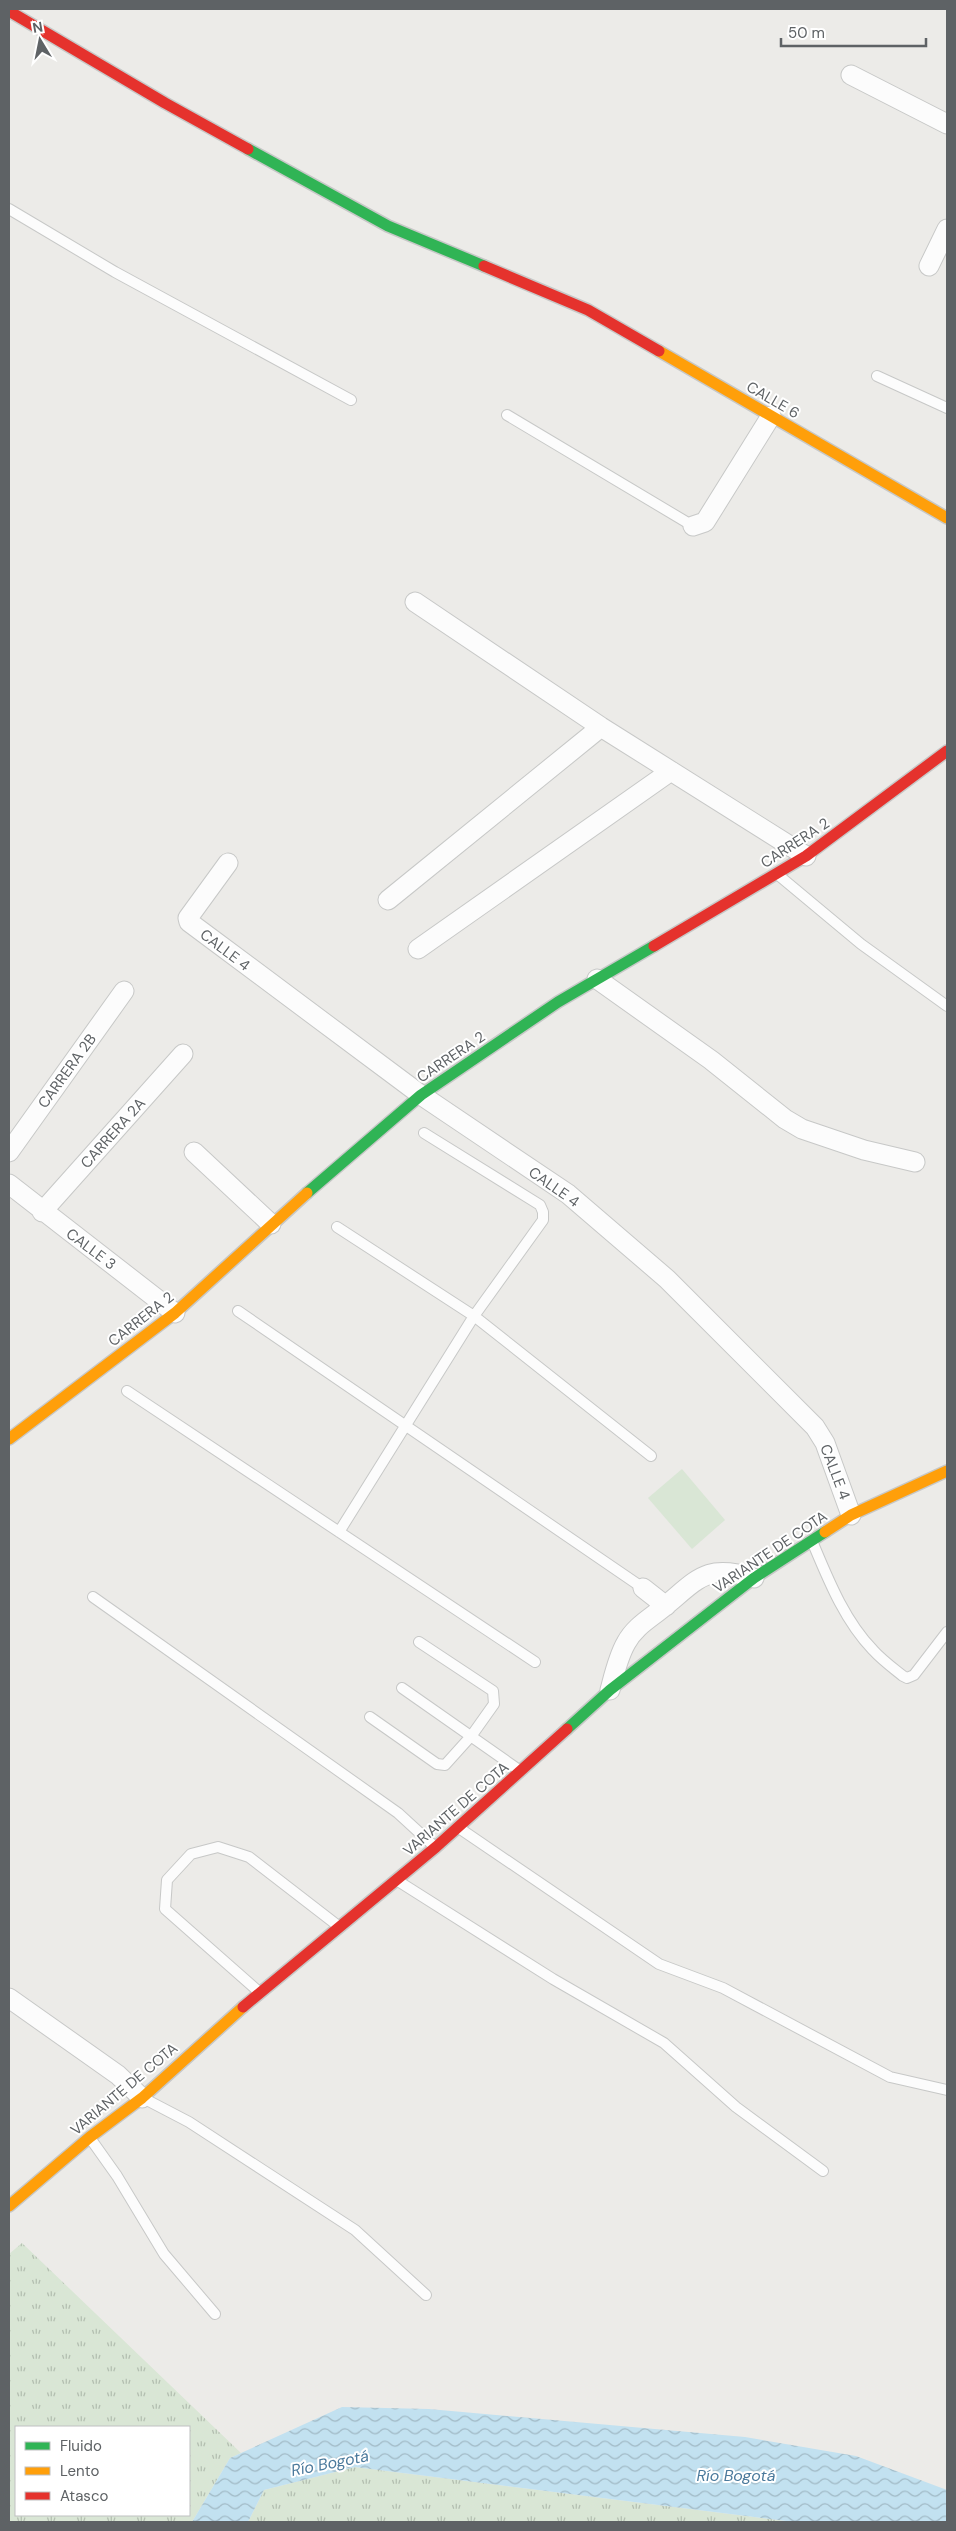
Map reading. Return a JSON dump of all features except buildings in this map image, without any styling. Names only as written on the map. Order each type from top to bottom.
[{"type":"street","name":"CALLE 6","points":[[9,11],[165,103],[388,226],[583,308],[947,518]]},
{"type":"street","points":[[851,75],[947,124]]},
{"type":"street","points":[[929,266],[947,229]]},
{"type":"street","points":[[693,526],[705,522],[771,416]]},
{"type":"street","points":[[414,602],[601,727],[806,856]]},
{"type":"street","points":[[388,900],[601,727]]},
{"type":"street","name":"CARRERA 2","points":[[9,1439],[175,1313],[271,1224],[421,1095],[558,1002],[806,856],[947,751]]},
{"type":"street","points":[[418,949],[671,771]]},
{"type":"street","name":"CALLE 4","points":[[228,863],[188,918],[189,922],[421,1095],[568,1194],[667,1279],[815,1427],[825,1443],[851,1515]]},
{"type":"street","points":[[597,979],[711,1060],[785,1119],[802,1129],[864,1150],[915,1162]]},
{"type":"street","name":"CARRERA 2B","points":[[9,1152],[124,991]]},
{"type":"street","name":"CARRERA 2A","points":[[42,1212],[183,1054]]},
{"type":"street","points":[[194,1152],[271,1224]]},
{"type":"street","name":"CALLE 3","points":[[9,1184],[42,1212],[175,1313]]},
{"type":"street","name":"VARIANTE DE COTA","points":[[9,2206],[90,2137],[142,2098],[258,1992],[339,1928],[395,1879],[436,1847],[522,1772],[610,1690],[754,1578],[812,1540],[851,1515],[947,1471]]},
{"type":"street","points":[[610,1690],[626,1642],[638,1626],[666,1606],[689,1583],[706,1576],[730,1571],[754,1578]]},
{"type":"street","points":[[643,1588],[666,1606]]},
{"type":"street","points":[[9,1998],[118,2075],[142,2098]]},
{"type":"lane","points":[[9,209],[115,272],[351,400]]},
{"type":"lane","points":[[877,376],[947,408]]},
{"type":"lane","points":[[507,415],[693,526]]},
{"type":"lane","points":[[777,873],[861,944],[947,1006]]},
{"type":"lane","points":[[339,1532],[474,1316],[543,1220],[543,1212],[540,1205],[424,1133]]},
{"type":"lane","points":[[338,1227],[474,1316],[651,1456]]},
{"type":"lane","points":[[238,1311],[643,1588]]},
{"type":"lane","points":[[127,1391],[535,1662]]},
{"type":"lane","points":[[812,1540],[831,1585],[849,1620],[873,1650],[902,1676],[907,1678],[914,1675],[947,1632]]},
{"type":"lane","points":[[93,1597],[398,1813],[436,1847]]},
{"type":"lane","points":[[370,1717],[438,1764],[445,1765],[472,1736],[494,1704],[493,1691],[418,1642]]},
{"type":"lane","points":[[402,1688],[522,1772]]},
{"type":"lane","points":[[458,1827],[659,1964],[723,1988],[890,2078],[947,2090]]},
{"type":"lane","points":[[258,1992],[164,1909],[167,1880],[191,1854],[218,1847],[249,1857],[339,1928]]},
{"type":"lane","points":[[395,1879],[545,1974],[664,2043],[736,2107],[823,2171]]},
{"type":"lane","points":[[142,2098],[189,2122],[355,2230],[426,2295]]},
{"type":"lane","points":[[90,2137],[118,2176],[164,2254],[215,2314]]},
{"type":"green space","points":[[682,1469],[725,1520],[692,1549],[648,1498]]},
{"type":"green space","points":[[22,2243],[241,2453],[230,2458],[192,2522],[9,2522],[9,2254]]},
{"type":"green space","points":[[355,2467],[794,2522],[248,2522],[264,2490]]},
{"type":"water","name":"Río Bogotá","points":[[342,2407],[429,2409],[745,2437],[856,2456],[947,2490],[947,2522],[794,2522],[355,2467],[264,2490],[248,2522],[192,2522],[230,2458]]},
{"type":"traffic: fast","points":[[248,149],[388,226],[484,266]]},
{"type":"traffic: fast","points":[[307,1193],[421,1095],[558,1002],[654,946]]},
{"type":"traffic: fast","points":[[567,1729],[610,1690],[754,1578],[825,1532]]},
{"type":"traffic: slow","points":[[659,351],[947,518]]},
{"type":"traffic: slow","points":[[9,1439],[175,1313],[307,1193]]},
{"type":"traffic: slow","points":[[825,1532],[851,1515],[947,1471]]},
{"type":"traffic: slow","points":[[9,2206],[90,2137],[142,2098],[243,2007]]},
{"type":"traffic: jam","points":[[9,11],[165,103],[248,149]]},
{"type":"traffic: jam","points":[[484,266],[588,310],[659,351]]},
{"type":"traffic: jam","points":[[654,946],[806,856],[947,751]]},
{"type":"traffic: jam","points":[[243,2007],[436,1847],[567,1729]]}]
